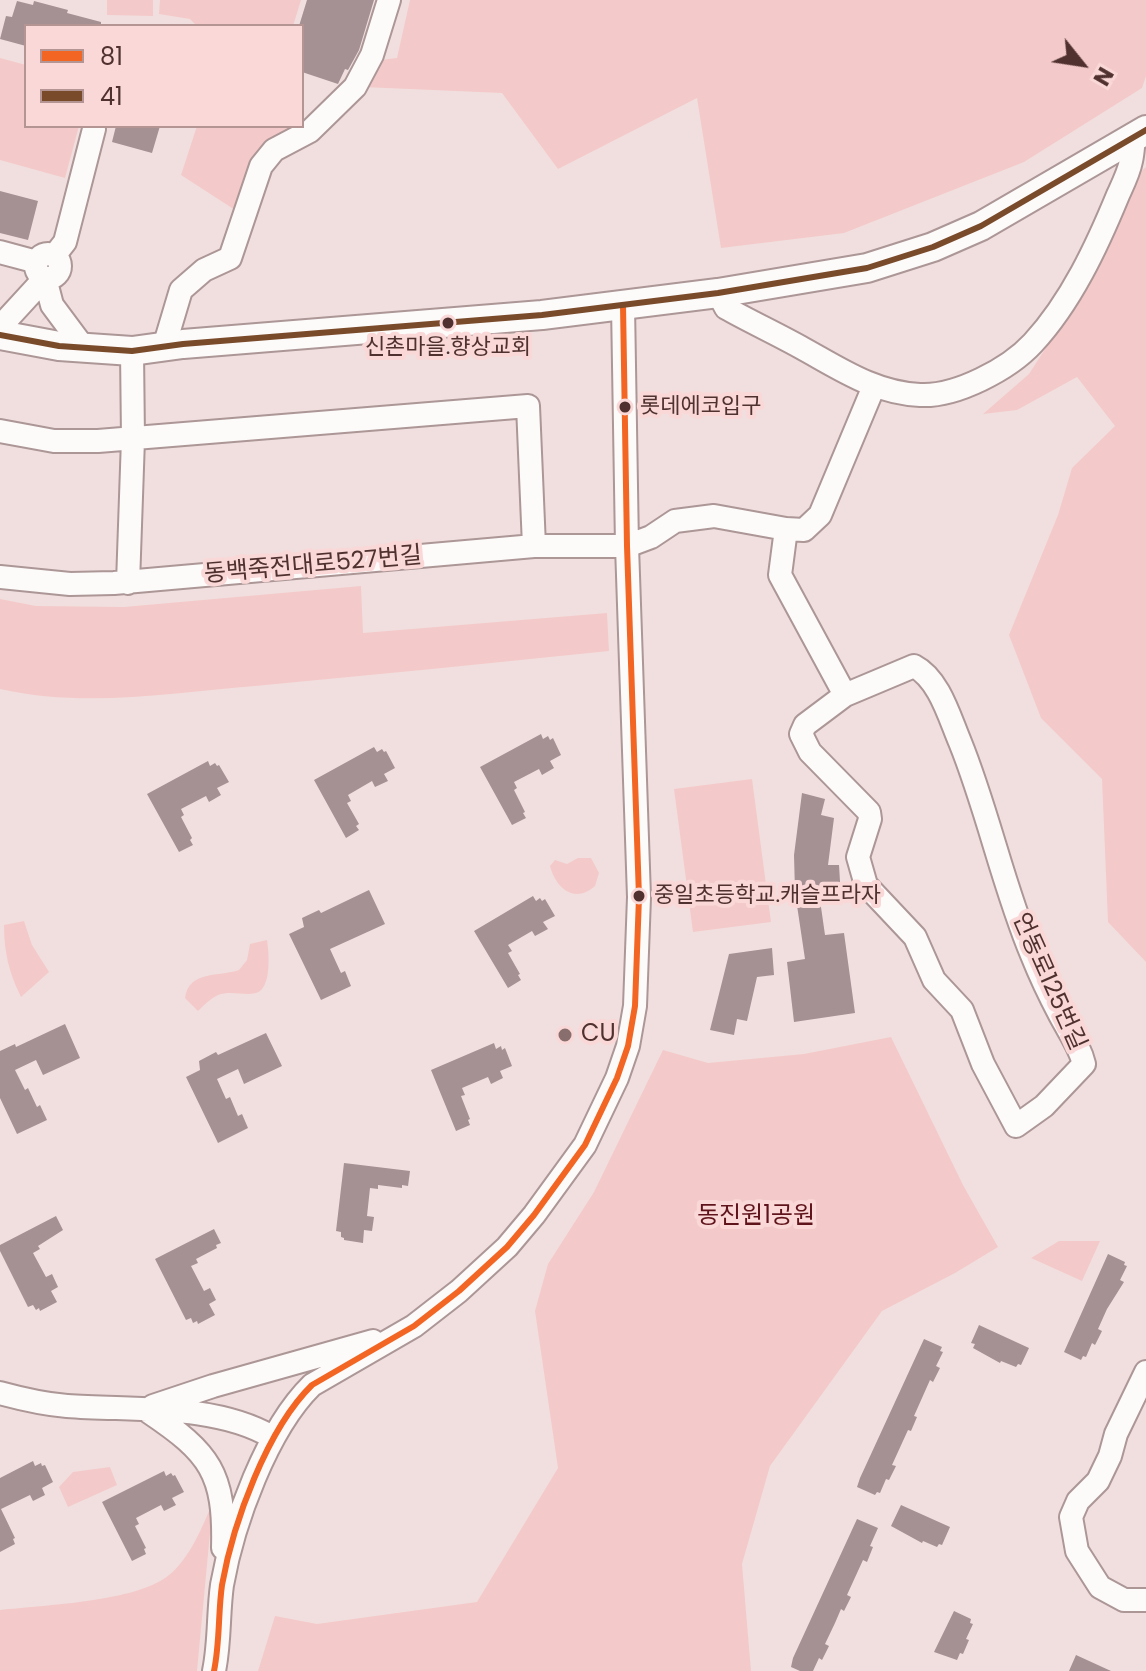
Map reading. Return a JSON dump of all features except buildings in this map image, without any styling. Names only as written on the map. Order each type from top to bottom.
[{"type":"main road","points":[[0,335],[59,346],[132,351],[542,315],[718,293],[867,268],[933,247],[981,226],[1140,133]]},
{"type":"street","points":[[164,347],[181,290],[204,270],[230,258],[261,166],[274,150],[310,131],[355,87],[372,55],[389,0]]},
{"type":"street","points":[[0,327],[65,242],[94,129]]},
{"type":"street","points":[[718,293],[726,308],[846,374],[874,386],[919,395],[950,392],[1003,366],[1032,345],[1059,310],[1093,250],[1131,163],[1140,133]]},
{"type":"street","points":[[0,252],[45,265]]},
{"type":"street","points":[[45,265],[52,305],[84,348]]},
{"type":"street","points":[[222,1589],[232,1542],[272,1437],[302,1395],[312,1385],[402,1334],[485,1268],[534,1215],[585,1145],[617,1078],[628,1046],[635,1006],[639,897],[627,546],[623,305]]},
{"type":"street","points":[[128,583],[133,439],[132,351]]},
{"type":"street","points":[[627,546],[651,537],[675,521],[714,516],[804,530],[820,515],[874,386]]},
{"type":"street","points":[[0,431],[54,441],[133,439],[528,406],[534,546]]},
{"type":"street","points":[[786,529],[780,575],[845,695]]},
{"type":"street","name":"동백죽전대로527번길","points":[[0,577],[70,584],[128,583],[534,546],[627,546]]},
{"type":"street","name":"언동로125번길","points":[[914,666],[925,672],[932,681],[962,749],[1007,891],[1029,949],[1084,1064],[1044,1106],[1016,1126],[977,1052],[962,1010],[934,980],[915,937],[866,885],[858,857],[870,819],[869,812],[810,752],[801,734],[805,725],[845,695],[914,666]]},
{"type":"street","points":[[144,1409],[213,1386],[402,1334]]},
{"type":"street","points":[[1146,1372],[1116,1434],[1098,1481],[1078,1501],[1071,1517],[1077,1551],[1100,1587],[1124,1600],[1146,1600]]},
{"type":"street","points":[[0,1393],[67,1406],[144,1409],[239,1421],[272,1437]]},
{"type":"street","points":[[144,1409],[184,1436],[206,1459],[214,1473],[224,1517],[221,1627],[214,1671]]},
{"type":"green space","points":[[107,0],[153,0],[153,16],[107,15]]},
{"type":"green space","points":[[160,0],[301,0],[294,24],[195,24],[190,19],[159,14]]},
{"type":"green space","points":[[410,0],[1146,0],[1146,76],[1142,88],[1024,162],[844,233],[721,248],[697,98],[558,169],[502,93],[363,87],[380,60],[397,58]]},
{"type":"green space","points":[[0,58],[24,64],[24,128],[78,128],[65,178],[0,160]]},
{"type":"green space","points":[[196,128],[295,130],[265,142],[251,162],[235,210],[181,175]]},
{"type":"green space","points":[[1146,167],[1146,962],[1108,922],[1102,779],[1041,718],[1009,635],[1058,515],[1072,468],[1115,426],[1077,377],[1017,410],[983,414],[1029,374],[1080,295],[1125,185]]},
{"type":"green space","points":[[361,586],[363,633],[607,613],[609,651],[128,697],[63,698],[0,689],[0,599],[36,606],[124,607]]},
{"type":"green space","points":[[752,779],[771,922],[693,932],[674,789]]},
{"type":"green space","points":[[578,858],[591,858],[599,873],[595,886],[574,894],[562,887],[550,866],[555,860],[567,864]]},
{"type":"green space","points":[[24,921],[32,945],[49,972],[21,997],[8,962],[4,925]]},
{"type":"green space","points":[[267,940],[268,970],[261,990],[251,994],[218,995],[198,1011],[185,998],[192,983],[199,979],[239,970],[247,960],[250,944]]},
{"type":"green space","name":"동진원1공원","points":[[891,1037],[963,1185],[998,1247],[882,1311],[770,1466],[742,1564],[751,1671],[258,1671],[275,1616],[317,1624],[477,1602],[558,1468],[535,1311],[548,1264],[594,1192],[663,1050],[708,1063],[804,1054]]},
{"type":"green space","points":[[1059,1241],[1100,1241],[1082,1281],[1031,1258]]},
{"type":"green space","points":[[110,1467],[117,1485],[68,1507],[59,1487],[73,1472]]},
{"type":"green space","points":[[213,1501],[197,1671],[0,1671],[0,1610],[113,1597],[154,1584],[177,1568],[190,1551]]},
{"type":"transit line","name":"41","points":[[0,335],[59,346],[132,351],[183,344],[542,315],[718,293],[867,268],[933,247],[981,226],[1146,130]]},
{"type":"transit line","name":"81","points":[[214,1671],[222,1585],[234,1534],[254,1478],[280,1426],[312,1385],[414,1326],[459,1291],[507,1247],[585,1145],[617,1078],[628,1046],[635,1006],[639,897],[627,546],[623,305]]},
{"type":"place","name":"신촌마을.향상교회","points":[[448,323]]},
{"type":"place","name":"롯데에코입구","points":[[625,407]]},
{"type":"place","name":"중일초등학교.캐슬프라자","points":[[639,896]]},
{"type":"place","name":"CU","points":[[565,1035]]}]
